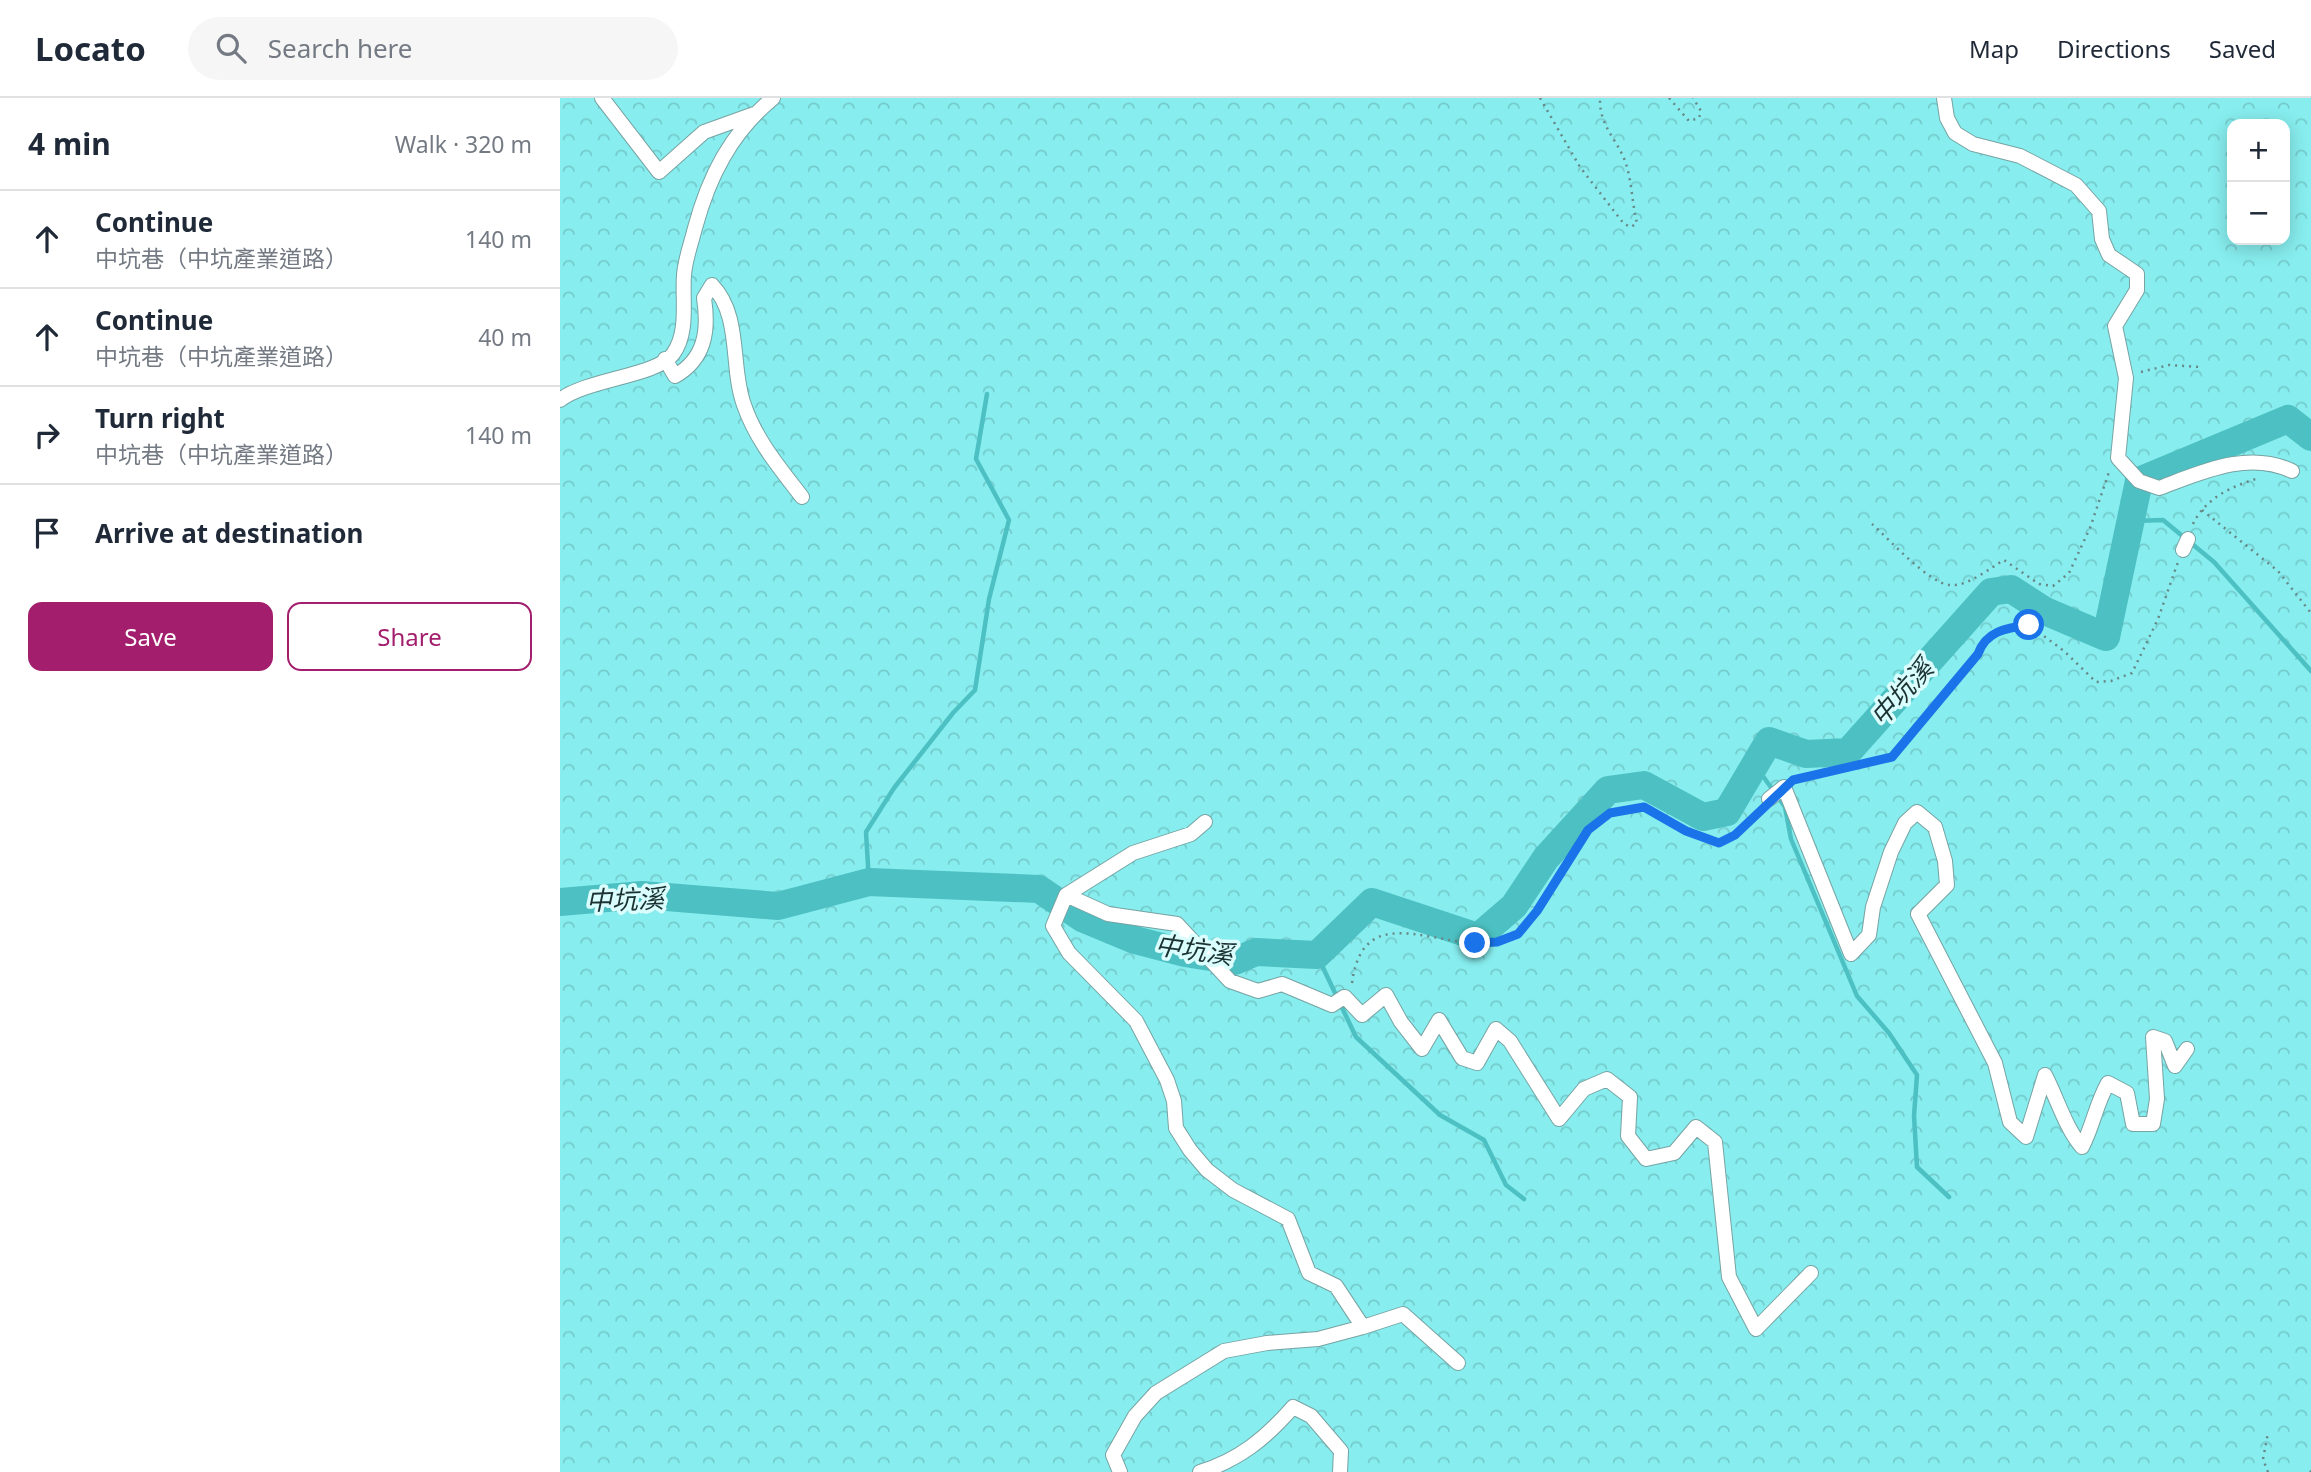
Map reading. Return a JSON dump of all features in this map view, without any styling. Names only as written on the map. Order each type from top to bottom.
[{"type":"street","points":[[602,98],[660,172],[705,132],[755,113]]},
{"type":"street","points":[[560,400],[592,383],[656,366],[673,354],[683,325],[684,273],[706,188],[730,144],[755,113],[773,98]]},
{"type":"street","points":[[1944,98],[1947,118],[1955,133],[1973,144],[2020,156],[2076,185],[2099,211],[2102,239],[2109,255],[2137,274],[2137,290],[2115,326],[2126,377],[2118,458],[2139,481],[2159,488],[2216,466],[2255,461],[2274,462],[2292,471]]},
{"type":"street","points":[[665,359],[675,376],[692,366],[702,349],[706,313],[704,298],[712,285],[724,297],[743,403],[761,444],[802,497]]},
{"type":"street","points":[[1769,799],[1784,788],[1852,954],[1869,935],[1881,876],[1905,823],[1917,812],[1936,827],[1945,861],[1947,885],[1918,914],[1995,1063],[2010,1122],[2026,1137],[2045,1075],[2063,1109],[2072,1136],[2082,1147],[2091,1131],[2098,1101],[2108,1083],[2127,1093],[2133,1124],[2153,1124],[2157,1099],[2152,1037],[2165,1041],[2175,1066],[2187,1049]]},
{"type":"street","points":[[1205,822],[1191,834],[1133,853],[1065,896],[1053,926],[1069,954],[1136,1021],[1167,1080],[1174,1101],[1176,1128],[1190,1150],[1207,1170],[1233,1190],[1287,1219],[1309,1273],[1336,1286],[1363,1327]]},
{"type":"street","points":[[1065,896],[1108,914],[1177,925],[1230,981],[1258,991],[1282,984],[1340,999],[1362,1015],[1386,995],[1401,1022],[1422,1049],[1439,1020],[1462,1058],[1477,1063],[1496,1029],[1510,1041],[1559,1119],[1584,1089],[1607,1079],[1630,1097],[1628,1136],[1646,1159],[1674,1153],[1696,1127],[1715,1142],[1729,1277],[1756,1329],[1811,1273]]},
{"type":"street","points":[[1120,1472],[1113,1455],[1135,1416],[1156,1393],[1224,1351],[1267,1343],[1318,1339],[1404,1314],[1458,1363]]},
{"type":"street","points":[[1200,1472],[1225,1465],[1267,1437],[1293,1407],[1311,1416],[1341,1451],[1340,1472]]},
{"type":"path","points":[[1540,98],[1580,167],[1624,224],[1632,227],[1637,223],[1626,162],[1611,141],[1600,98]]},
{"type":"path","points":[[1669,98],[1689,121],[1699,118],[1701,111],[1693,98]]},
{"type":"path","points":[[2126,377],[2169,365],[2200,367]]},
{"type":"path","points":[[1872,524],[1934,579],[1951,585],[1969,580],[2004,560],[2039,584],[2053,586],[2069,573],[2090,528],[2107,474],[2118,458]]},
{"type":"path","points":[[1784,788],[1793,780],[1810,775],[1892,757],[1978,654],[1983,641],[2003,629],[2029,625],[2064,651],[2096,682],[2111,681],[2132,673],[2158,619],[2194,520],[2202,510],[2231,487],[2262,477]]},
{"type":"path","points":[[2202,510],[2278,571],[2311,613]]},
{"type":"path","points":[[1340,999],[1352,989],[1355,960],[1374,937],[1392,932],[1475,943],[1497,942],[1518,934],[1537,911],[1588,830],[1610,813],[1644,807],[1686,831],[1719,843],[1752,819],[1769,799]]},
{"type":"path","points":[[2268,1433],[2263,1459],[2268,1472]]},
{"type":"green space","points":[[560,98],[2311,98],[2311,1472],[560,1472]]},
{"type":"waterway","points":[[869,882],[866,832],[894,788],[953,713],[975,690],[989,599],[1009,520],[976,459],[987,394]]},
{"type":"waterway","name":"中坑溪","points":[[560,902],[642,895],[778,906],[869,882],[1039,889],[1082,918],[1135,940],[1185,953],[1235,961],[1256,952],[1317,955],[1372,902],[1478,937],[1514,906],[1546,858],[1608,790],[1644,785],[1703,817],[1727,812],[1769,741],[1806,754],[1848,752],[1991,592],[2011,589],[2045,611],[2106,637],[2139,481],[2288,419],[2311,437]]},
{"type":"waterway","points":[[2132,521],[2163,520],[2214,562],[2311,671]]},
{"type":"waterway","points":[[1755,765],[1785,807],[1791,839],[1857,996],[1889,1033],[1917,1075],[1914,1116],[1917,1167],[1949,1197]]},
{"type":"waterway","points":[[1317,955],[1356,1037],[1440,1115],[1484,1140],[1506,1185],[1524,1199]]},
{"type":"route","points":[[1475,943],[1497,942],[1518,934],[1537,911],[1588,830],[1610,813],[1644,807],[1686,831],[1719,843],[1735,835],[1769,799],[1793,780],[1892,757],[1978,654],[1983,641],[2003,629],[2029,625]]}]
